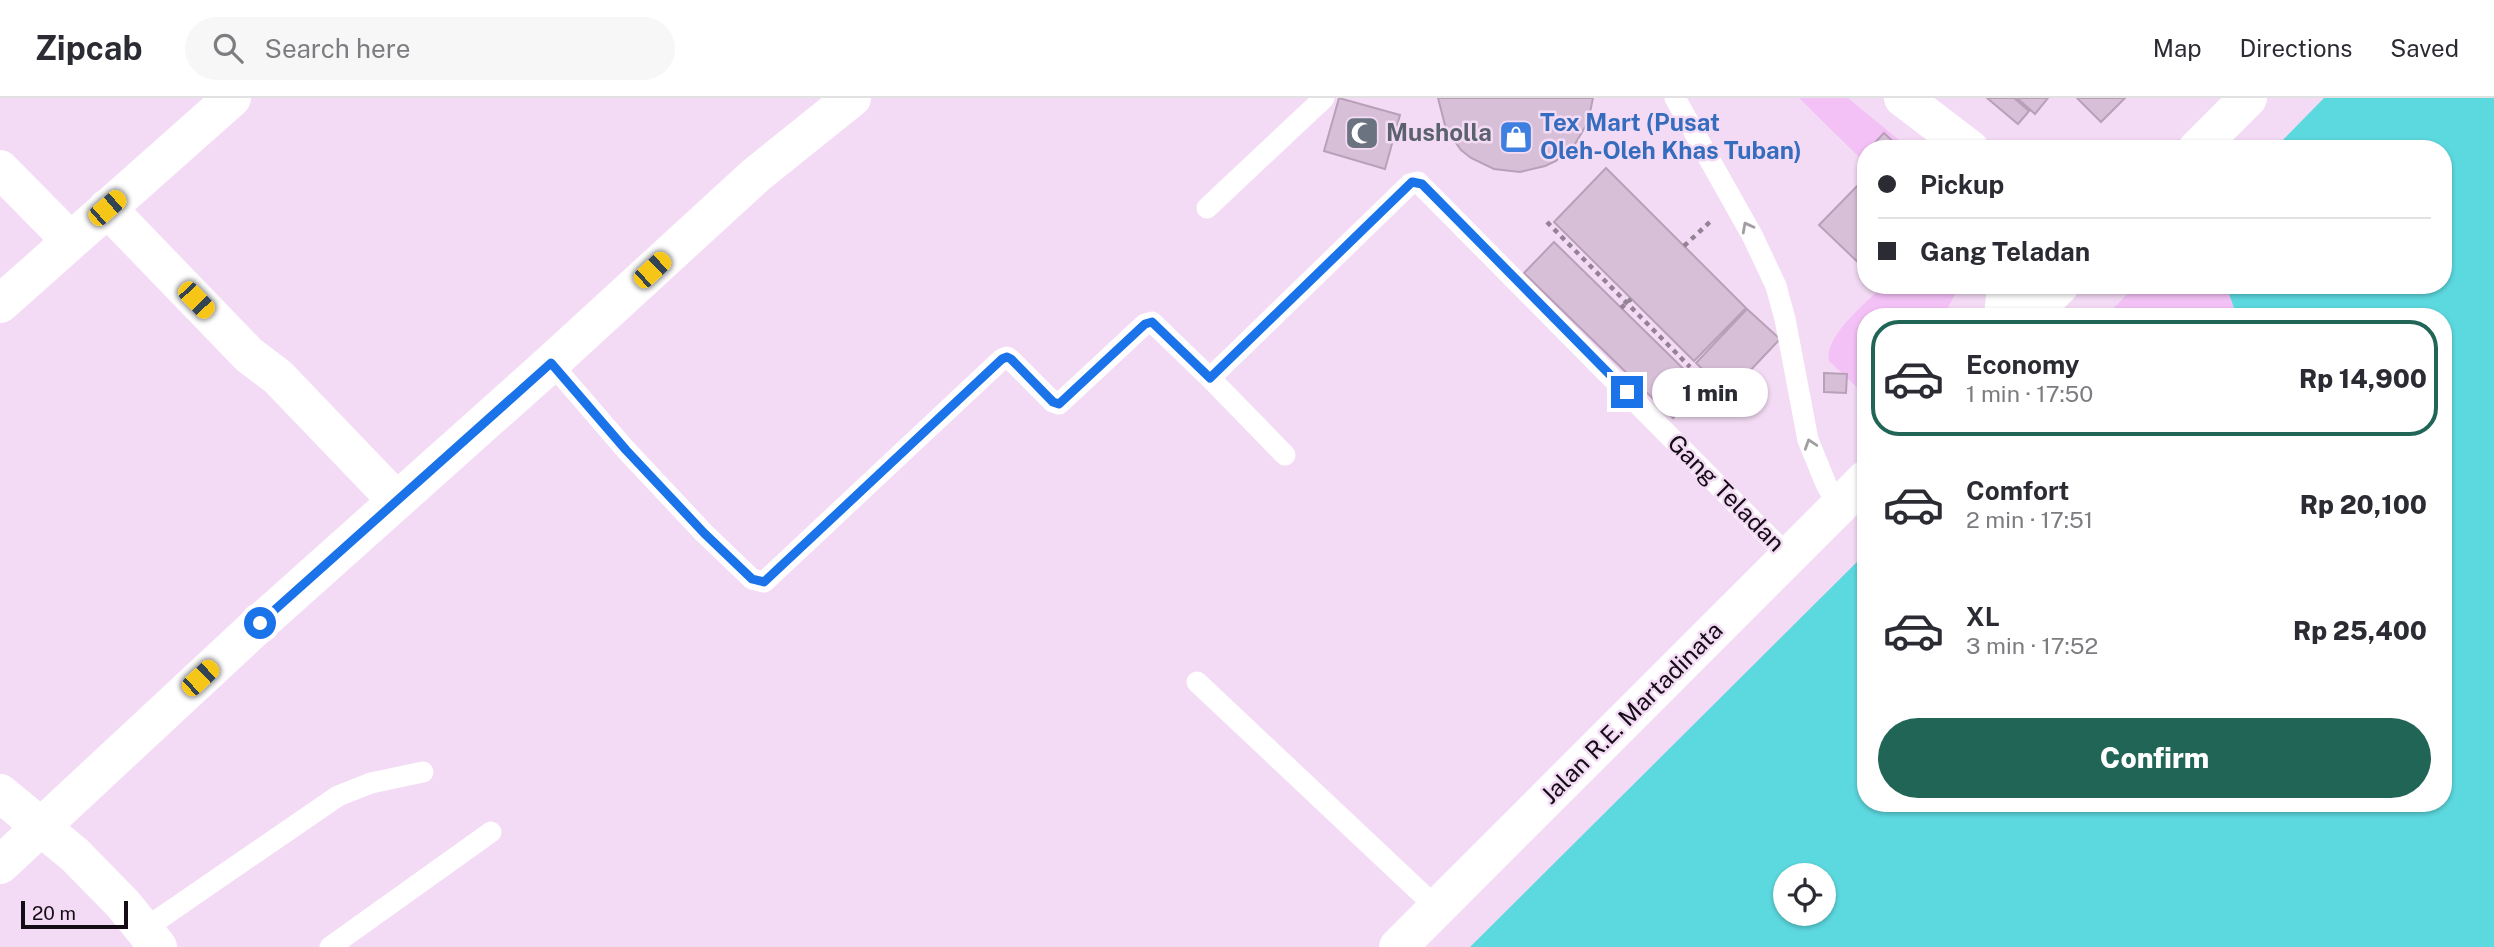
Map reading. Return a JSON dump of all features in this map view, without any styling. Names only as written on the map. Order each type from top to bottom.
[{"type":"main road","points":[[0,304],[232,98]]},
{"type":"main road","points":[[0,865],[396,500],[551,363],[756,175],[852,98]]},
{"type":"main road","points":[[1903,98],[1958,140]]},
{"type":"main road","points":[[2206,140],[2248,98]]},
{"type":"main road","points":[[0,169],[70,240]]},
{"type":"main road","points":[[107,208],[249,355],[278,377],[396,500]]},
{"type":"main road","points":[[2037,308],[2051,294]]},
{"type":"main road","name":"Jalan R.E. Martadinata","points":[[1398,947],[1857,488]]},
{"type":"main road","points":[[0,793],[75,855],[151,938]]},
{"type":"lane","points":[[1207,208],[1324,98]]},
{"type":"lane","points":[[1675,98],[1753,237],[1782,303],[1808,440],[1826,484],[1839,506]]},
{"type":"lane","name":"Gang Teladan","points":[[1210,378],[1410,184],[1418,182],[1788,556]]},
{"type":"lane","points":[[551,363],[626,450],[704,533],[752,579],[762,583],[1004,358],[1011,359],[1053,402],[1059,404],[1145,324],[1152,322],[1285,455]]},
{"type":"lane","points":[[1197,682],[1437,908]]},
{"type":"lane","points":[[151,938],[338,796],[371,783],[423,772]]},
{"type":"lane","points":[[330,947],[491,832]]},
{"type":"path","points":[[1684,246],[1732,200]]},
{"type":"path","points":[[1547,222],[1629,300],[1690,367]]},
{"type":"path","points":[[1621,308],[1629,300]]},
{"type":"shaded area","points":[[1799,98],[1848,98],[1899,140],[1857,140],[1857,155]]},
{"type":"shaded area","points":[[2324,98],[2494,98],[2494,947],[1470,947],[1857,562],[1857,812],[2452,812],[2452,308],[2234,308],[2229,294],[2452,294],[2452,140],[2283,140]]},
{"type":"shaded area","points":[[1875,294],[1955,294],[1948,308],[1860,308]]},
{"type":"shaded area","points":[[2127,294],[2229,294],[2234,308],[2114,308]]},
{"type":"shaded area","points":[[1857,311],[1857,387],[1829,361],[1833,341]]},
{"type":"building","name":"Musholla","points":[[1339,98],[1400,115],[1385,169],[1324,151]]},
{"type":"building","name":"Tex Mart (Pusat Oleh-Oleh Khas Tuban)","points":[[1438,98],[1593,98],[1588,122],[1575,144],[1556,161],[1520,172],[1494,169],[1461,150],[1446,129]]},
{"type":"building","points":[[1987,98],[2014,98],[2029,111],[2018,124]]},
{"type":"building","points":[[2017,98],[2048,98],[2035,114]]},
{"type":"building","points":[[2077,98],[2125,98],[2101,122]]},
{"type":"building","points":[[1884,133],[1891,140],[1877,140]]},
{"type":"building","points":[[1606,168],[1746,308],[1694,361],[1554,222]]},
{"type":"building","points":[[1857,186],[1857,261],[1819,225]]},
{"type":"building","points":[[1554,242],[1703,388],[1673,418],[1524,273]]},
{"type":"building","points":[[1747,309],[1780,339],[1728,394],[1696,363]]},
{"type":"building","points":[[1824,373],[1847,374],[1846,393],[1824,392]]},
{"type":"place","name":"Musholla","points":[[1362,133]]},
{"type":"place","name":"Tex Mart (Pusat Oleh-Oleh Khas Tuban)","points":[[1516,137]]},
{"type":"route","points":[[260,623],[551,363],[626,450],[704,533],[752,579],[764,582],[1002,359],[1011,359],[1053,402],[1059,404],[1145,324],[1152,322],[1210,378],[1412,182],[1422,184],[1627,392]]}]
